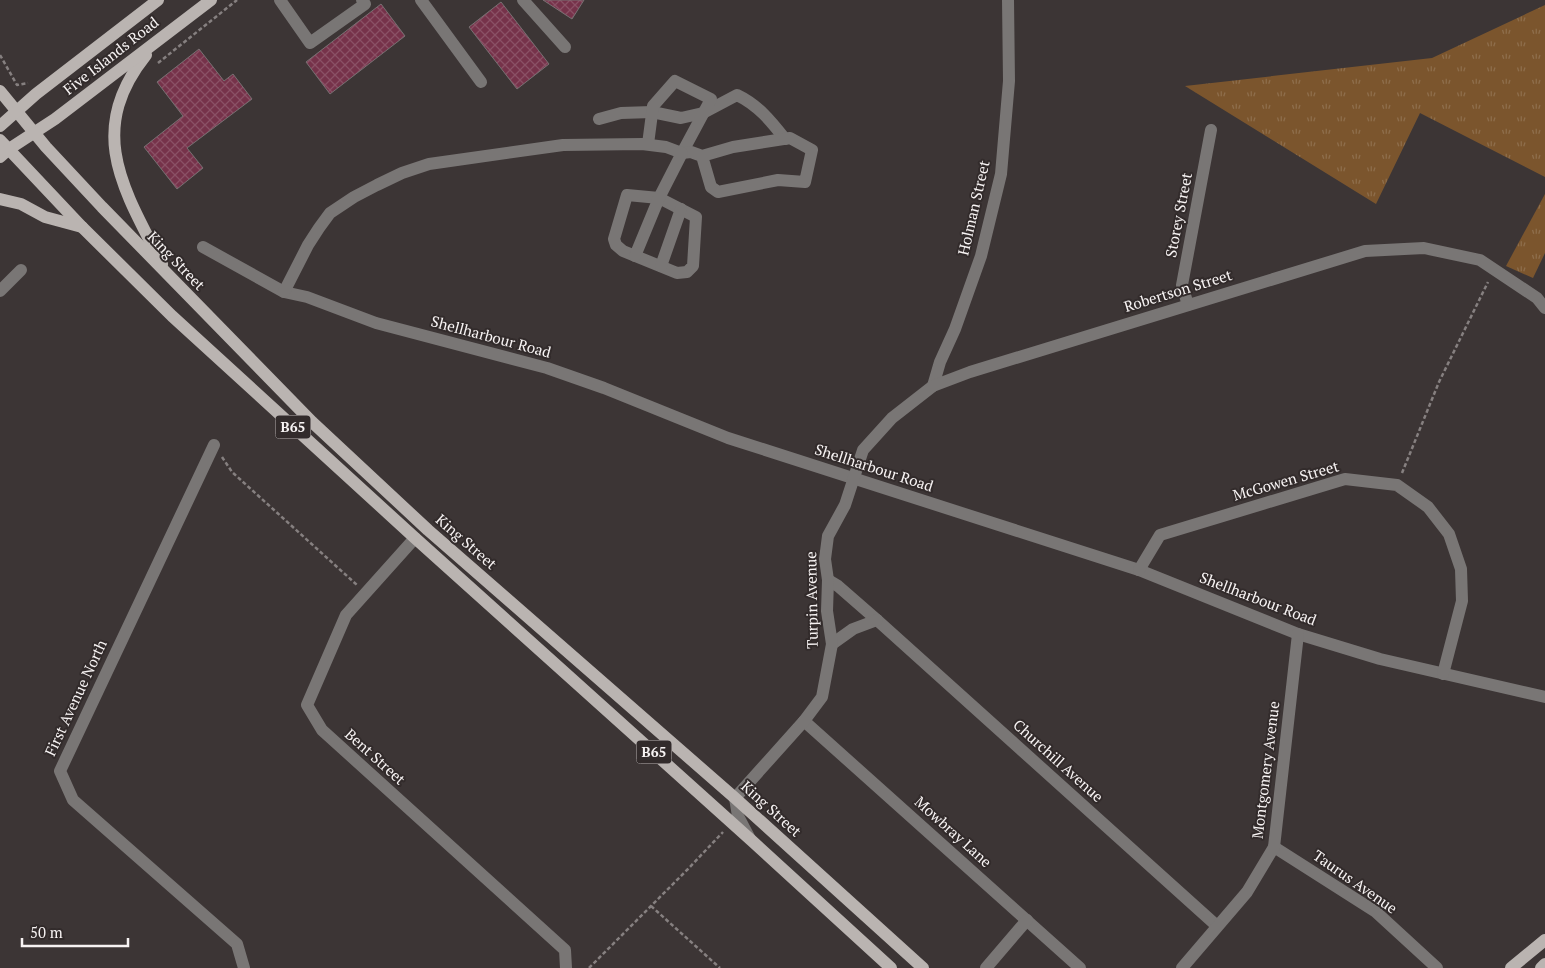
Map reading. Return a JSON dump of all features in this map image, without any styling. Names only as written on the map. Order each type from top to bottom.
[{"type":"main road","name":"Five Islands Road","points":[[0,126],[158,0]]},
{"type":"main road","name":"Five Islands Road","points":[[3,149],[34,133],[55,119],[211,0]]},
{"type":"main road","points":[[158,39],[137,66],[124,88],[116,112],[115,133],[120,175],[126,194],[168,276]]},
{"type":"main road","name":"B65","points":[[0,91],[16,112]]},
{"type":"main road","name":"King Street","points":[[16,112],[168,276],[312,422],[421,523],[735,798],[923,968]]},
{"type":"main road","name":"King Street","points":[[3,149],[172,316],[891,968]]},
{"type":"main road","points":[[0,199],[21,204],[45,217],[82,227]]},
{"type":"main road","points":[[1511,968],[1545,940]]},
{"type":"main road","points":[[1541,968],[1545,964]]},
{"type":"street","points":[[280,0],[310,43],[365,4],[362,0]]},
{"type":"street","points":[[421,0],[480,82]]},
{"type":"street","points":[[523,0],[564,47]]},
{"type":"street","name":"Holman Street","points":[[932,386],[940,362],[956,329],[981,256],[1001,174],[1010,81],[1008,0]]},
{"type":"street","points":[[635,256],[659,198],[711,99],[675,81],[653,106],[648,144]]},
{"type":"street","points":[[599,119],[621,114],[652,112],[681,118],[704,113],[737,95],[749,100],[761,111],[785,139]]},
{"type":"street","name":"Storey Street","points":[[1188,305],[1182,285],[1211,130]]},
{"type":"street","points":[[284,292],[308,245],[330,213],[354,197],[402,173],[429,164],[563,145],[648,144],[666,147],[682,153],[691,152],[702,156],[733,147],[790,138],[812,150],[805,182],[778,180],[718,192],[711,187],[702,156]]},
{"type":"street","points":[[627,195],[659,198],[696,217],[693,266],[687,272],[677,273],[623,251],[616,245],[614,239],[627,195]]},
{"type":"street","points":[[661,266],[681,209]]},
{"type":"street","name":"Shellharbour Road","points":[[203,247],[284,292],[307,297],[370,321],[547,368],[604,388],[728,438],[1139,570],[1298,634],[1380,659],[1545,697]]},
{"type":"street","name":"Robertson Street","points":[[853,479],[863,450],[892,418],[932,386],[970,372],[1365,250],[1424,248],[1480,260],[1537,298],[1545,308]]},
{"type":"street","points":[[0,291],[21,270]]},
{"type":"street","name":"First Avenue North","points":[[214,445],[60,771],[73,800],[237,944],[244,968]]},
{"type":"street","name":"Turpin Avenue","points":[[735,798],[804,721],[822,696],[832,644],[827,611],[828,580],[825,559],[828,536],[845,505],[853,479]]},
{"type":"street","name":"McGowen Street","points":[[1139,570],[1160,535],[1345,479],[1397,485],[1428,507],[1449,534],[1462,569],[1462,601],[1443,674]]},
{"type":"street","name":"Bent Street","points":[[415,538],[346,614],[307,705],[322,730],[565,950],[566,968]]},
{"type":"street","name":"Churchill Avenue","points":[[828,580],[838,586],[877,620],[1217,926]]},
{"type":"street","points":[[832,644],[853,629],[877,620]]},
{"type":"street","name":"Montgomery Avenue","points":[[1182,968],[1247,892],[1274,847],[1298,634]]},
{"type":"street","name":"Mowbray Lane","points":[[804,721],[1080,968]]},
{"type":"street","points":[[735,798],[738,816],[751,840]]},
{"type":"street","name":"Taurus Avenue","points":[[1274,847],[1376,912],[1437,968]]},
{"type":"street","points":[[986,968],[1027,920]]},
{"type":"path","points":[[156,64],[237,0]]},
{"type":"path","points":[[0,55],[17,85],[28,83],[32,89]]},
{"type":"path","points":[[1397,485],[1439,382],[1494,269]]},
{"type":"path","points":[[214,445],[232,472],[365,592]]},
{"type":"path","points":[[589,968],[723,832]]},
{"type":"path","points":[[651,906],[720,968]]},
{"type":"green space","points":[[1545,5],[1545,177],[1420,113],[1376,204],[1185,86],[1432,58]]},
{"type":"green space","points":[[1545,194],[1545,253],[1533,278],[1506,266]]},
{"type":"building","points":[[543,0],[584,0],[572,19]]},
{"type":"building","points":[[501,2],[549,64],[517,89],[469,27]]},
{"type":"building","points":[[381,4],[405,36],[330,94],[306,62]]},
{"type":"building","points":[[199,49],[224,81],[233,74],[252,99],[187,148],[203,168],[177,189],[144,147],[183,116],[157,82]]}]
